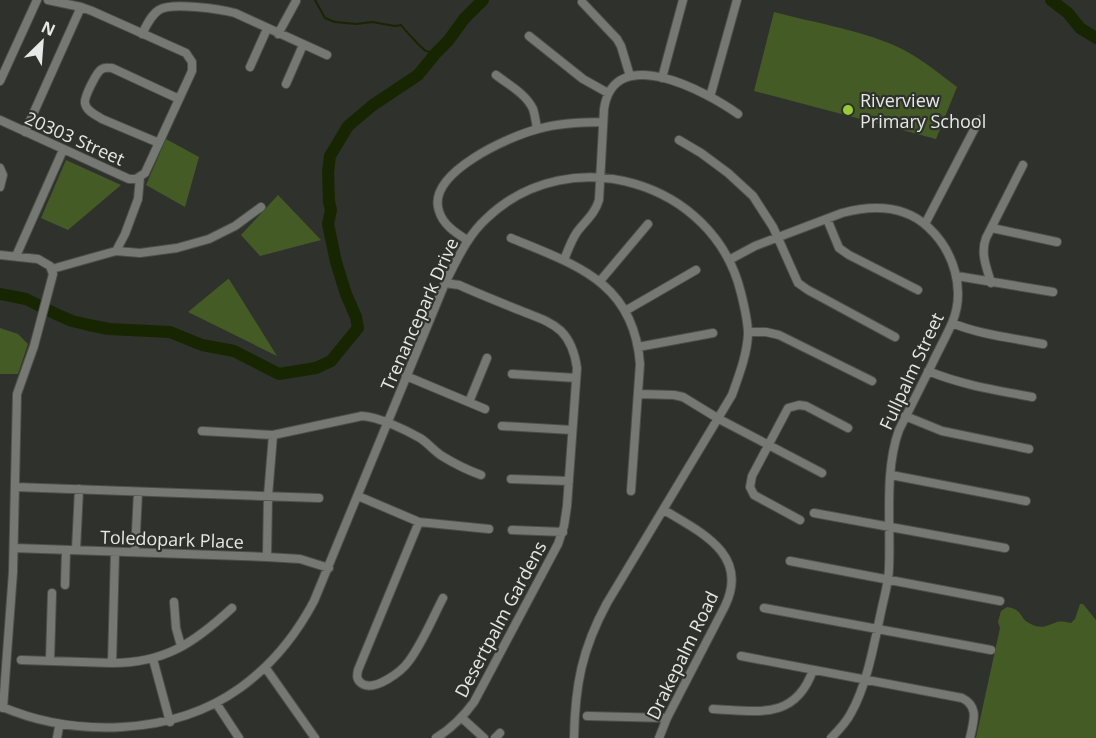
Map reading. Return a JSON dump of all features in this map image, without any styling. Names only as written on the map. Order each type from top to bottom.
[{"type":"street","points":[[0,81],[37,0]]},
{"type":"street","name":"20303 Street","points":[[0,120],[129,178],[140,177],[145,173],[192,72],[190,57],[186,53],[81,7],[49,0]]},
{"type":"street","points":[[662,78],[683,0]]},
{"type":"street","points":[[710,97],[737,0]]},
{"type":"street","points":[[278,34],[296,1]]},
{"type":"street","points":[[582,2],[621,46],[630,76]]},
{"type":"street","points":[[25,132],[81,7]]},
{"type":"street","points":[[142,34],[160,9],[178,7],[219,9],[235,13],[327,55]]},
{"type":"street","points":[[250,67],[267,29]]},
{"type":"street","points":[[529,36],[583,79],[608,93]]},
{"type":"street","points":[[286,84],[303,45]]},
{"type":"street","points":[[159,143],[102,119],[89,110],[85,103],[86,98],[98,73],[111,68],[179,99]]},
{"type":"street","points":[[564,260],[572,240],[597,209],[605,99],[622,79],[645,74],[662,78],[710,97],[738,114]]},
{"type":"street","points":[[496,75],[524,97],[534,112],[537,129]]},
{"type":"street","points":[[925,224],[979,120]]},
{"type":"street","points":[[467,240],[444,223],[437,207],[438,196],[444,184],[461,168],[492,147],[537,129],[571,123],[603,122]]},
{"type":"street","points":[[679,140],[728,172],[753,196],[773,227],[798,283],[895,337]]},
{"type":"street","points":[[16,256],[63,150]]},
{"type":"street","points":[[991,283],[983,246],[1023,165]]},
{"type":"street","points":[[0,168],[3,175],[0,187]]},
{"type":"street","points":[[116,251],[138,199],[140,177]]},
{"type":"street","name":"Trenancepark Drive","points":[[2,707],[59,727],[122,730],[170,722],[187,716],[216,703],[240,688],[265,667],[298,628],[314,602],[445,283],[467,240],[496,210],[524,193],[557,181],[600,177],[626,180],[641,185],[677,203],[696,217],[729,260],[738,281],[748,332],[743,366],[732,395],[607,603],[591,635],[576,688],[574,738]]},
{"type":"street","points":[[52,269],[116,251],[140,253],[177,248],[209,239],[235,226],[261,207]]},
{"type":"street","name":"Fullpalm Street","points":[[729,260],[755,246],[827,219],[857,209],[878,207],[903,212],[925,224],[946,249],[957,276],[957,303],[952,323],[905,416],[895,442],[892,456],[888,579],[865,680],[851,714],[831,738]]},
{"type":"street","points":[[827,219],[840,248],[849,255],[918,290]]},
{"type":"street","points":[[600,280],[648,224]]},
{"type":"street","points":[[992,228],[1057,242]]},
{"type":"street","points":[[511,238],[588,272],[610,290],[625,311],[638,347],[640,372],[632,491]]},
{"type":"street","points":[[0,255],[38,259],[46,262],[52,269],[52,279],[34,346],[17,394],[13,572],[2,707]]},
{"type":"street","points":[[625,311],[696,270]]},
{"type":"street","points":[[957,276],[1053,292]]},
{"type":"street","name":"Desertpalm Gardens","points":[[436,738],[462,718],[474,702],[558,544],[567,506],[576,378],[574,351],[566,337],[555,327],[459,285],[445,283]]},
{"type":"street","points":[[952,323],[967,330],[1043,344]]},
{"type":"street","points":[[748,332],[779,335],[872,381]]},
{"type":"street","points":[[638,347],[713,333]]},
{"type":"street","points":[[469,402],[487,358]]},
{"type":"street","points":[[928,371],[967,385],[1032,397]]},
{"type":"street","points":[[512,374],[576,378]]},
{"type":"street","points":[[406,376],[485,409]]},
{"type":"street","points":[[639,394],[683,397],[719,419],[822,473]]},
{"type":"street","points":[[800,520],[758,498],[752,491],[750,482],[784,413],[794,405],[806,406],[848,428]]},
{"type":"street","points":[[202,431],[273,435],[362,416],[369,417],[420,439],[439,454],[481,476]]},
{"type":"street","points":[[905,416],[942,431],[1029,449]]},
{"type":"street","points":[[502,426],[572,430]]},
{"type":"street","points":[[267,557],[268,496],[273,435]]},
{"type":"street","points":[[891,476],[1026,501]]},
{"type":"street","points":[[511,479],[568,481]]},
{"type":"street","points":[[15,487],[319,498]]},
{"type":"street","points":[[76,550],[79,489]]},
{"type":"street","points":[[135,552],[138,492]]},
{"type":"street","points":[[357,496],[419,522],[489,529]]},
{"type":"street","name":"Drakepalm Road","points":[[659,738],[725,606],[731,588],[729,564],[719,548],[706,536],[664,510]]},
{"type":"street","points":[[814,513],[1005,548]]},
{"type":"street","points":[[419,522],[358,670],[359,681],[364,684],[382,682],[402,669],[416,650],[443,598]]},
{"type":"street","name":"Desertpalm Gardens","points":[[512,530],[562,532]]},
{"type":"street","name":"Toledopark Place","points":[[14,548],[300,559],[329,568]]},
{"type":"street","points":[[65,585],[66,550]]},
{"type":"street","points":[[111,663],[115,552]]},
{"type":"street","points":[[790,561],[1000,601]]},
{"type":"street","points":[[50,660],[52,593]]},
{"type":"street","points":[[174,602],[176,628],[182,646]]},
{"type":"street","points":[[21,660],[126,663],[153,659],[191,642],[232,608]]},
{"type":"street","points":[[764,608],[991,650]]},
{"type":"street","points":[[741,656],[962,698],[970,702],[974,709],[970,738]]},
{"type":"street","points":[[153,659],[170,722]]},
{"type":"street","points":[[265,667],[315,738]]},
{"type":"street","points":[[713,709],[768,711],[781,707],[792,702],[801,693],[813,670]]},
{"type":"street","points":[[216,703],[238,738]]},
{"type":"street","points":[[587,716],[667,718]]},
{"type":"street","name":"Desertpalm Gardens","points":[[462,718],[484,738]]},
{"type":"street","points":[[57,738],[59,727]]},
{"type":"green space","points":[[774,12],[889,43],[918,58],[957,87],[936,139],[754,91]]},
{"type":"green space","points":[[166,139],[199,157],[185,207],[146,185]]},
{"type":"green space","points":[[66,160],[121,185],[68,230],[41,218]]},
{"type":"green space","points":[[278,195],[321,240],[260,256],[241,235]]},
{"type":"green space","points":[[229,279],[277,356],[188,312]]},
{"type":"green space","points":[[0,328],[18,334],[28,344],[18,374],[0,374]]},
{"type":"green space","points":[[1080,604],[1083,604],[1096,620],[1096,738],[976,738],[1000,628],[998,622],[1001,611],[1007,607],[1012,608],[1029,623],[1043,627],[1059,622],[1071,623],[1075,619]]},
{"type":"waterway","points":[[315,0],[325,18],[335,22],[356,24],[372,22],[401,25],[426,51],[436,53]]},
{"type":"waterway","points":[[0,294],[26,299],[72,321],[89,325],[109,329],[170,332],[202,345],[234,351],[279,374],[316,368],[331,361],[358,328],[336,262],[328,224],[331,210],[328,172],[330,156],[348,126],[373,105],[418,75],[464,19],[483,0]]},
{"type":"waterway","points":[[1051,0],[1068,13],[1080,28],[1096,38]]},
{"type":"place","name":"Riverview Primary School","points":[[848,110]]}]
